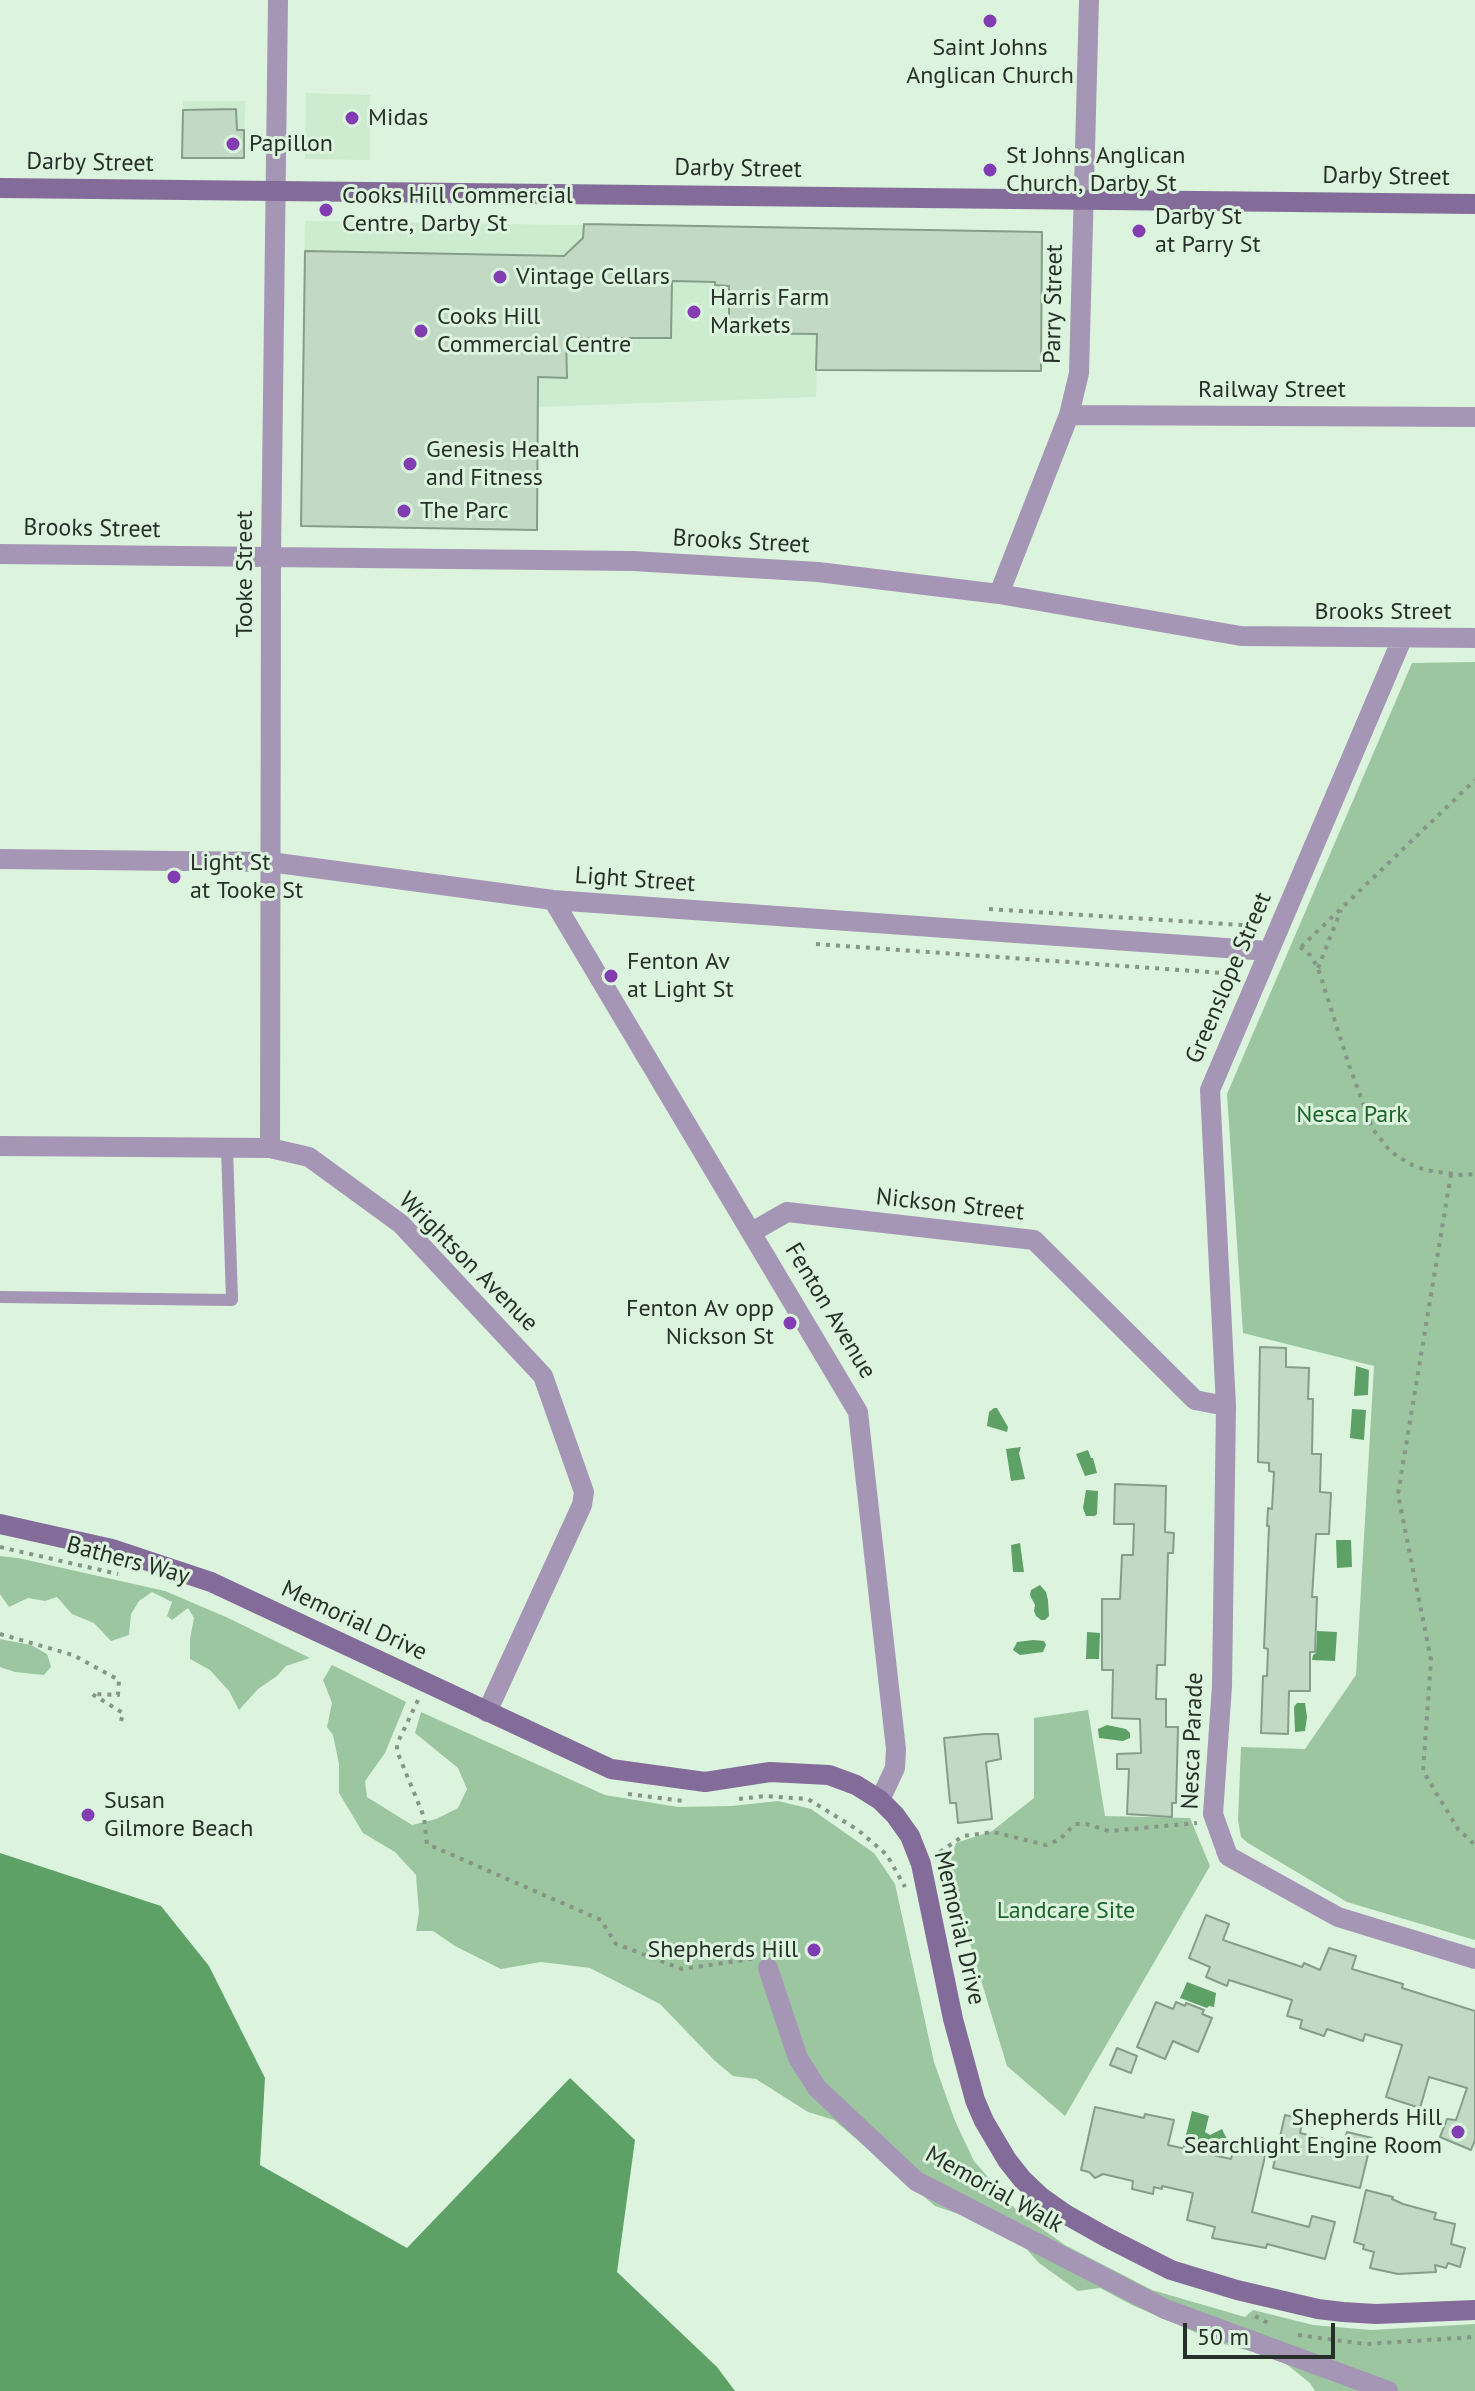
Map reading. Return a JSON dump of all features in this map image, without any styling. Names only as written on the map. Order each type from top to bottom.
[{"type":"main road","name":"Darby Street","points":[[0,188],[1475,204]]},
{"type":"main road","name":"Memorial Drive","points":[[0,1524],[112,1549],[211,1582],[622,1772],[705,1782],[770,1772],[829,1775],[856,1785],[880,1800],[910,1836],[921,1864],[960,2049],[984,2121],[1007,2160],[1041,2197],[1065,2214],[1171,2270],[1237,2290],[1343,2312],[1376,2314],[1475,2310]]},
{"type":"street","name":"Tooke Street","points":[[270,1148],[271,556],[278,0]]},
{"type":"street","name":"Parry Street","points":[[999,594],[1069,415],[1079,373],[1089,0]]},
{"type":"street","name":"Railway Street","points":[[1069,415],[1475,417]]},
{"type":"street","name":"Brooks Street","points":[[0,554],[649,562],[818,572],[999,594],[1241,636],[1475,638]]},
{"type":"street","name":"Greenslope Street","points":[[1226,1406],[1210,1090],[1402,639]]},
{"type":"street","name":"Light Street","points":[[0,859],[270,862],[553,900],[1268,951]]},
{"type":"street","name":"Fenton Avenue","points":[[553,900],[858,1412],[896,1749],[895,1768],[880,1800]]},
{"type":"street","name":"Wrightson Avenue","points":[[0,1146],[270,1148],[309,1157],[401,1224],[543,1376],[584,1492],[582,1505],[487,1712]]},
{"type":"street","name":"Nickson Street","points":[[752,1232],[787,1212],[1034,1240],[1195,1400],[1226,1406]]},
{"type":"street","name":"Nesca Parade","points":[[1226,1406],[1222,1686],[1213,1814],[1228,1856],[1338,1917],[1475,1959]]},
{"type":"street","name":"Memorial Walk","points":[[768,1968],[798,2058],[817,2088],[916,2181],[1165,2309],[1388,2391]]},
{"type":"lane","points":[[0,1297],[232,1300],[227,1148]]},
{"type":"path","points":[[1300,947],[1475,780]]},
{"type":"path","points":[[1318,968],[1342,908]]},
{"type":"path","points":[[816,944],[1236,974]]},
{"type":"path","points":[[1291,944],[1310,955],[1318,968],[1372,1128],[1390,1151],[1425,1170],[1475,1174]]},
{"type":"path","points":[[1451,1174],[1398,1494],[1431,1660],[1423,1771],[1458,1829],[1475,1845]]},
{"type":"path","name":"Bathers Way","points":[[0,1547],[124,1575]]},
{"type":"path","points":[[0,1634],[73,1655],[119,1680],[118,1695],[92,1694],[123,1713],[120,1725]]},
{"type":"path","points":[[418,1700],[397,1744],[397,1751],[424,1817],[427,1844],[601,1920],[616,1944],[682,1969],[764,1957],[768,1968]]},
{"type":"path","points":[[940,1852],[963,1836],[993,1832],[1046,1845],[1059,1840],[1075,1824],[1109,1831],[1215,1821]]},
{"type":"shaded area","points":[[306,93],[370,95],[370,160],[305,159]]},
{"type":"shaded area","points":[[183,101],[245,101],[244,158],[182,158]]},
{"type":"shaded area","points":[[305,221],[1042,232],[1041,371],[817,370],[816,397],[538,407],[537,530],[301,526]]},
{"type":"shaded area","points":[[1356,1366],[1369,1370],[1368,1395],[1354,1396]]},
{"type":"shaded area","points":[[997,1408],[1008,1427],[1007,1432],[987,1426],[989,1412]]},
{"type":"shaded area","points":[[1352,1409],[1366,1410],[1364,1440],[1350,1438]]},
{"type":"shaded area","points":[[1021,1447],[1019,1453],[1025,1479],[1011,1481],[1006,1449]]},
{"type":"shaded area","points":[[1088,1450],[1097,1473],[1085,1476],[1076,1454]]},
{"type":"shaded area","points":[[1086,1490],[1098,1491],[1095,1516],[1086,1516],[1083,1508]]},
{"type":"shaded area","points":[[1336,1540],[1351,1540],[1352,1567],[1337,1568]]},
{"type":"shaded area","points":[[1020,1543],[1024,1572],[1013,1572],[1011,1545]]},
{"type":"shaded area","points":[[1040,1585],[1048,1600],[1049,1616],[1045,1620],[1036,1616],[1030,1595],[1031,1590]]},
{"type":"shaded area","points":[[1317,1631],[1337,1632],[1335,1661],[1312,1660],[1316,1653]]},
{"type":"shaded area","points":[[1087,1632],[1100,1633],[1099,1659],[1086,1659]]},
{"type":"shaded area","points":[[1044,1641],[1043,1652],[1020,1655],[1013,1650],[1017,1642]]},
{"type":"shaded area","points":[[1297,1703],[1305,1703],[1305,1731],[1295,1732],[1294,1707]]},
{"type":"shaded area","points":[[1107,1725],[1126,1729],[1130,1738],[1123,1741],[1099,1738],[1098,1729]]},
{"type":"shaded area","points":[[0,1853],[161,1906],[209,1966],[265,2078],[260,2165],[407,2248],[570,2078],[635,2140],[617,2272],[717,2367],[735,2391],[0,2391]]},
{"type":"shaded area","points":[[1187,1982],[1216,1993],[1214,2007],[1207,2008],[1180,1998]]},
{"type":"shaded area","points":[[1192,2111],[1209,2116],[1205,2132],[1210,2135],[1222,2129],[1227,2139],[1222,2157],[1183,2147]]},
{"type":"green space","name":"Nesca Park","points":[[1475,662],[1475,1940],[1347,1902],[1241,1837],[1238,1820],[1241,1747],[1305,1749],[1356,1675],[1374,1366],[1243,1333],[1227,1094],[1412,663]]},
{"type":"green space","points":[[0,1556],[165,1591],[310,1658],[286,1666],[239,1710],[229,1691],[210,1670],[190,1659],[194,1618],[188,1608],[172,1620],[167,1616],[172,1602],[152,1592],[139,1601],[131,1614],[129,1635],[111,1641],[94,1623],[72,1614],[57,1597],[45,1601],[28,1598],[9,1607],[0,1594]]},
{"type":"green space","points":[[0,1639],[31,1645],[47,1654],[51,1667],[44,1675],[0,1667]]},
{"type":"green space","points":[[332,1665],[406,1702],[385,1753],[365,1781],[367,1797],[412,1825],[436,1819],[458,1808],[467,1789],[458,1768],[415,1733],[421,1712],[605,1795],[678,1807],[778,1801],[811,1809],[874,1853],[895,1884],[934,2062],[955,2121],[974,2161],[1018,2212],[1065,2245],[1152,2290],[1245,2317],[1253,2310],[1313,2325],[1371,2330],[1475,2324],[1475,2391],[1315,2391],[1310,2383],[1280,2359],[1220,2343],[1100,2288],[1078,2291],[1039,2263],[996,2215],[976,2220],[935,2206],[834,2120],[808,2112],[756,2079],[733,2076],[660,2004],[590,1968],[541,1962],[501,1969],[433,1931],[416,1931],[419,1913],[416,1875],[395,1852],[363,1833],[339,1793],[339,1764],[333,1735],[327,1727],[332,1703],[323,1680]]},
{"type":"green space","name":"Landcare Site","points":[[1088,1710],[1105,1816],[1190,1818],[1210,1866],[1065,2116],[1007,2066],[965,1927],[950,1862],[956,1843],[992,1831],[1034,1798],[1034,1718]]},
{"type":"building","points":[[236,109],[237,130],[244,130],[244,158],[182,158],[183,110]]},
{"type":"building","points":[[584,224],[1042,232],[1041,371],[816,370],[817,334],[729,333],[729,286],[715,285],[715,282],[672,281],[671,338],[566,338],[567,378],[538,377],[537,530],[301,526],[305,251],[564,256],[583,238]]},
{"type":"building","points":[[1260,1347],[1286,1348],[1286,1367],[1309,1368],[1308,1399],[1313,1399],[1312,1454],[1321,1454],[1320,1492],[1331,1493],[1329,1534],[1316,1534],[1312,1597],[1317,1597],[1315,1652],[1310,1652],[1310,1691],[1289,1691],[1288,1734],[1261,1733],[1263,1676],[1267,1676],[1268,1649],[1264,1648],[1267,1526],[1268,1508],[1272,1509],[1274,1472],[1269,1471],[1269,1463],[1258,1462]]},
{"type":"building","points":[[1115,1484],[1166,1486],[1165,1532],[1174,1533],[1173,1553],[1168,1553],[1165,1665],[1157,1665],[1156,1699],[1166,1699],[1166,1727],[1178,1727],[1176,1803],[1172,1803],[1172,1817],[1127,1814],[1129,1769],[1117,1769],[1117,1754],[1141,1753],[1140,1719],[1112,1718],[1113,1670],[1102,1670],[1102,1599],[1120,1599],[1122,1555],[1133,1555],[1134,1524],[1114,1524]]},
{"type":"building","points":[[998,1734],[1001,1759],[986,1762],[992,1819],[958,1823],[956,1803],[950,1803],[944,1738]]},
{"type":"building","points":[[1206,1915],[1229,1924],[1223,1940],[1302,1967],[1304,1963],[1320,1970],[1329,1948],[1356,1956],[1352,1969],[1475,2011],[1475,2140],[1471,2150],[1440,2137],[1447,2119],[1456,2120],[1467,2088],[1429,2077],[1420,2108],[1386,2097],[1402,2045],[1365,2034],[1363,2041],[1327,2029],[1324,2036],[1300,2028],[1302,2020],[1287,2016],[1292,2000],[1229,1980],[1227,1986],[1206,1977],[1210,1967],[1189,1958]]},
{"type":"building","points":[[1156,2002],[1173,2009],[1176,2002],[1185,2006],[1186,2003],[1204,2010],[1202,2014],[1212,2018],[1198,2052],[1173,2041],[1165,2059],[1137,2047]]},
{"type":"building","points":[[1117,2048],[1137,2056],[1131,2073],[1110,2065]]},
{"type":"building","points":[[1095,2107],[1144,2118],[1145,2114],[1174,2120],[1168,2145],[1231,2159],[1235,2144],[1266,2152],[1252,2212],[1309,2227],[1312,2216],[1335,2222],[1325,2259],[1267,2244],[1266,2248],[1212,2238],[1215,2227],[1187,2220],[1193,2193],[1162,2186],[1162,2189],[1154,2187],[1153,2194],[1132,2189],[1133,2181],[1103,2174],[1095,2178],[1081,2170]]},
{"type":"building","points":[[1285,2115],[1303,2119],[1300,2133],[1344,2144],[1347,2132],[1372,2138],[1360,2188],[1273,2168]]},
{"type":"building","points":[[1366,2190],[1436,2213],[1434,2219],[1455,2224],[1451,2244],[1465,2248],[1460,2267],[1448,2263],[1446,2268],[1435,2265],[1436,2272],[1398,2274],[1370,2268],[1374,2252],[1354,2242]]},
{"type":"place","name":"Saint Johns Anglican Church","points":[[990,21]]},
{"type":"place","name":"Midas","points":[[352,118]]},
{"type":"place","name":"Papillon","points":[[233,144]]},
{"type":"place","name":"St Johns Anglican Church, Darby St","points":[[990,170]]},
{"type":"place","name":"Cooks Hill Commercial Centre, Darby St","points":[[326,210]]},
{"type":"place","name":"Darby St at Parry St","points":[[1139,231]]},
{"type":"place","name":"Vintage Cellars","points":[[500,277]]},
{"type":"place","name":"Harris Farm Markets","points":[[694,312]]},
{"type":"place","name":"Cooks Hill Commercial Centre","points":[[421,331]]},
{"type":"place","name":"Genesis Health and Fitness","points":[[410,464]]},
{"type":"place","name":"The Parc","points":[[404,511]]},
{"type":"place","name":"Light St at Tooke St","points":[[174,877]]},
{"type":"place","name":"Fenton Av at Light St","points":[[611,976]]},
{"type":"place","name":"Fenton Av opp Nickson St","points":[[790,1323]]},
{"type":"place","name":"Susan Gilmore Beach","points":[[88,1815]]},
{"type":"place","name":"Shepherds Hill","points":[[814,1950]]},
{"type":"place","name":"Shepherds Hill Searchlight Engine Room","points":[[1458,2132]]}]
